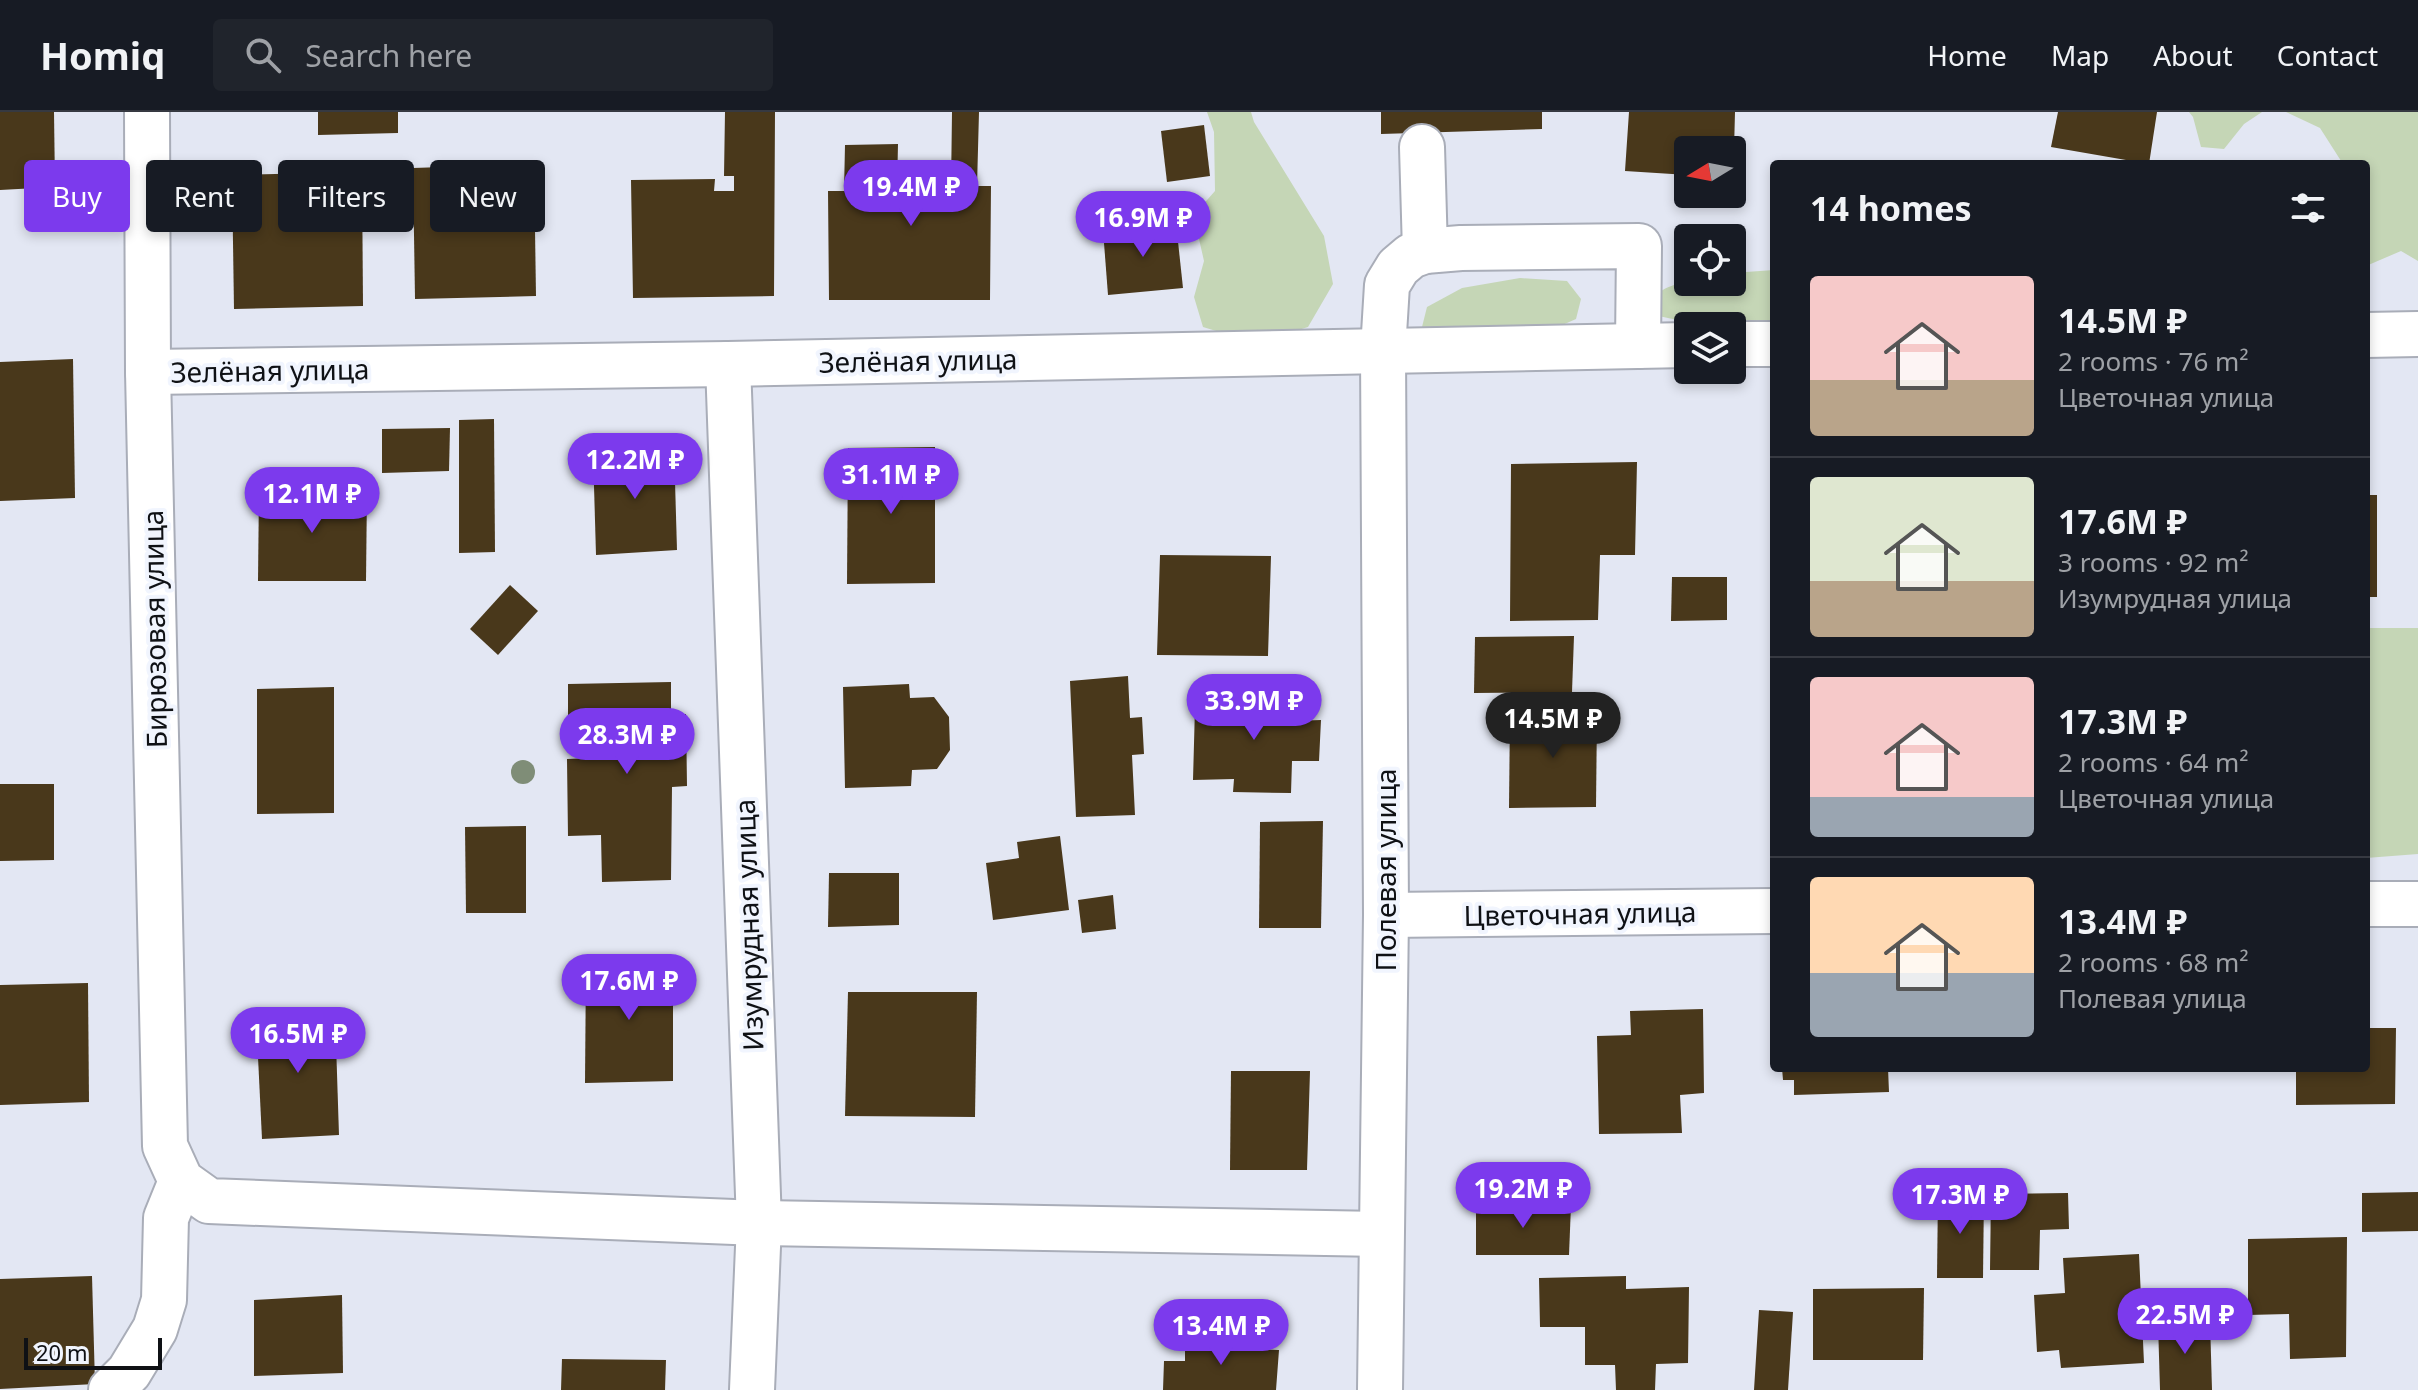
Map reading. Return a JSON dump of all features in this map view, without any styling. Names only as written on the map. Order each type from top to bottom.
[{"type":"street","name":"Бирюзовая улица","points":[[147,112],[148,372],[173,1163]]},
{"type":"street","points":[[1422,147],[1425,251],[1639,246],[1638,346]]},
{"type":"street","name":"Полевая улица","points":[[1380,1390],[1386,915],[1383,350],[1387,285],[1398,267],[1411,256],[1425,251]]},
{"type":"street","points":[[2370,335],[2418,334]]},
{"type":"street","points":[[1746,344],[1770,344]]},
{"type":"street","name":"Зелёная улица","points":[[148,372],[1674,345]]},
{"type":"street","name":"Изумрудная улица","points":[[728,364],[759,1223],[752,1390]]},
{"type":"street","points":[[2370,904],[2418,904]]},
{"type":"street","name":"Цветочная улица","points":[[1386,915],[1770,911]]},
{"type":"street","points":[[173,1163],[209,1201],[759,1223],[1381,1234]]},
{"type":"street","points":[[111,1390],[129,1372],[155,1329],[164,1300],[166,1218],[173,1163]]},
{"type":"green space","points":[[1207,112],[1251,112],[1254,122],[1324,236],[1333,284],[1308,327],[1256,338],[1203,327],[1194,297],[1204,261],[1199,239],[1200,208],[1215,191],[1214,132]]},
{"type":"green space","points":[[2189,112],[2262,112],[2244,124],[2224,149],[2201,147]]},
{"type":"green space","points":[[2286,112],[2418,112],[2418,261],[2401,251],[2370,264],[2370,160],[2340,160],[2320,128]]},
{"type":"green space","points":[[1770,270],[1770,323],[1746,324],[1746,312],[1674,312],[1674,319],[1654,315],[1649,301],[1674,285],[1674,296],[1746,296],[1746,272]]},
{"type":"green space","points":[[1520,278],[1567,281],[1581,299],[1576,319],[1551,330],[1443,340],[1422,327],[1427,307],[1462,288]]},
{"type":"green space","points":[[2370,628],[2418,628],[2418,854],[2370,858]]},
{"type":"building","points":[[0,112],[54,112],[55,160],[24,160],[24,189],[0,190]]},
{"type":"building","points":[[318,112],[398,112],[398,133],[318,135]]},
{"type":"building","points":[[725,112],[775,112],[774,296],[633,298],[631,180],[715,179],[714,191],[734,191],[734,176],[724,176]]},
{"type":"building","points":[[952,112],[979,112],[977,186],[991,186],[990,300],[829,300],[828,191],[844,191],[845,145],[898,144],[897,189],[951,188]]},
{"type":"building","points":[[1381,112],[1542,112],[1542,129],[1381,134]]},
{"type":"building","points":[[1629,112],[1735,112],[1734,136],[1674,136],[1674,174],[1625,171]]},
{"type":"building","points":[[2058,112],[2157,112],[2150,160],[2126,160],[2051,147]]},
{"type":"building","points":[[1204,125],[1210,176],[1167,182],[1161,131]]},
{"type":"building","points":[[430,167],[430,232],[535,232],[536,296],[415,299],[414,168]]},
{"type":"building","points":[[262,174],[278,174],[278,232],[362,232],[363,306],[234,309],[233,232],[262,232]]},
{"type":"building","points":[[1176,223],[1183,288],[1108,295],[1103,230]]},
{"type":"building","points":[[73,359],[75,498],[0,501],[0,362]]},
{"type":"building","points":[[494,419],[495,552],[459,553],[459,420]]},
{"type":"building","points":[[450,428],[449,471],[382,473],[382,429]]},
{"type":"building","points":[[674,447],[677,550],[596,555],[593,451]]},
{"type":"building","points":[[935,447],[935,583],[847,584],[848,448]]},
{"type":"building","points":[[1637,462],[1635,555],[1600,555],[1598,620],[1510,621],[1511,464]]},
{"type":"building","points":[[259,489],[367,489],[366,581],[258,581]]},
{"type":"building","points":[[2370,495],[2377,495],[2377,597],[2370,597]]},
{"type":"building","points":[[1160,555],[1271,556],[1268,656],[1157,655]]},
{"type":"building","points":[[1672,577],[1727,577],[1727,620],[1671,621]]},
{"type":"building","points":[[510,585],[538,611],[498,655],[470,629]]},
{"type":"building","points":[[1574,636],[1572,692],[1474,693],[1475,637]]},
{"type":"building","points":[[1128,676],[1130,718],[1142,717],[1144,754],[1132,755],[1135,815],[1076,817],[1070,681]]},
{"type":"building","points":[[671,682],[671,714],[686,714],[687,786],[672,787],[671,880],[602,882],[601,835],[568,836],[567,759],[593,758],[593,726],[568,727],[568,684]]},
{"type":"building","points":[[909,684],[910,698],[934,697],[949,717],[950,750],[937,769],[912,770],[911,786],[845,788],[843,687]]},
{"type":"building","points":[[334,687],[334,813],[257,814],[257,689]]},
{"type":"building","points":[[1233,693],[1296,693],[1294,721],[1321,720],[1319,761],[1292,761],[1291,793],[1233,792],[1234,779],[1193,780],[1195,707],[1233,707]]},
{"type":"building","points":[[1597,713],[1596,807],[1509,808],[1510,714]]},
{"type":"building","points":[[0,784],[54,784],[54,860],[0,861]]},
{"type":"building","points":[[1323,821],[1321,928],[1259,928],[1260,822]]},
{"type":"building","points":[[526,826],[526,913],[466,913],[465,827]]},
{"type":"building","points":[[1060,836],[1069,910],[993,920],[986,863],[1019,858],[1017,842]]},
{"type":"building","points":[[829,873],[899,873],[899,925],[828,927]]},
{"type":"building","points":[[1113,895],[1116,929],[1082,933],[1078,900]]},
{"type":"building","points":[[673,962],[673,1081],[585,1083],[586,963]]},
{"type":"building","points":[[88,983],[89,1102],[0,1105],[0,985]]},
{"type":"building","points":[[848,992],[977,992],[975,1117],[845,1116]]},
{"type":"building","points":[[1703,1009],[1704,1093],[1680,1095],[1682,1133],[1599,1134],[1597,1036],[1631,1035],[1630,1011]]},
{"type":"building","points":[[335,1012],[339,1135],[262,1139],[256,1016]]},
{"type":"building","points":[[2370,1028],[2396,1028],[2395,1104],[2296,1105],[2296,1072],[2370,1072]]},
{"type":"building","points":[[1231,1071],[1310,1071],[1307,1170],[1230,1170]]},
{"type":"building","points":[[1782,1072],[1888,1072],[1889,1092],[1794,1095],[1794,1080],[1783,1080]]},
{"type":"building","points":[[2418,1192],[2418,1231],[2362,1232],[2362,1193]]},
{"type":"building","points":[[1938,1193],[1984,1193],[1983,1278],[1937,1278]]},
{"type":"building","points":[[2068,1193],[2069,1229],[2040,1230],[2039,1270],[1990,1270],[1991,1194]]},
{"type":"building","points":[[1476,1205],[1571,1205],[1569,1255],[1476,1255]]},
{"type":"building","points":[[2347,1237],[2346,1357],[2290,1359],[2289,1314],[2248,1315],[2248,1239]]},
{"type":"building","points":[[2139,1254],[2144,1363],[2061,1368],[2059,1350],[2037,1352],[2034,1295],[2065,1293],[2063,1258]]},
{"type":"building","points":[[92,1276],[95,1384],[0,1389],[0,1279]]},
{"type":"building","points":[[1626,1276],[1626,1289],[1689,1287],[1688,1363],[1656,1364],[1655,1390],[1616,1390],[1615,1365],[1585,1365],[1585,1327],[1540,1327],[1539,1278]]},
{"type":"building","points":[[1924,1288],[1923,1360],[1813,1360],[1813,1289]]},
{"type":"building","points":[[342,1295],[343,1373],[254,1376],[254,1300]]},
{"type":"building","points":[[1759,1310],[1793,1312],[1788,1390],[1754,1390]]},
{"type":"building","points":[[2210,1321],[2212,1390],[2160,1390],[2158,1323]]},
{"type":"building","points":[[1185,1334],[1232,1335],[1231,1349],[1279,1350],[1276,1390],[1163,1390],[1164,1361],[1185,1361]]},
{"type":"building","points":[[562,1359],[666,1360],[665,1390],[561,1390]]}]
